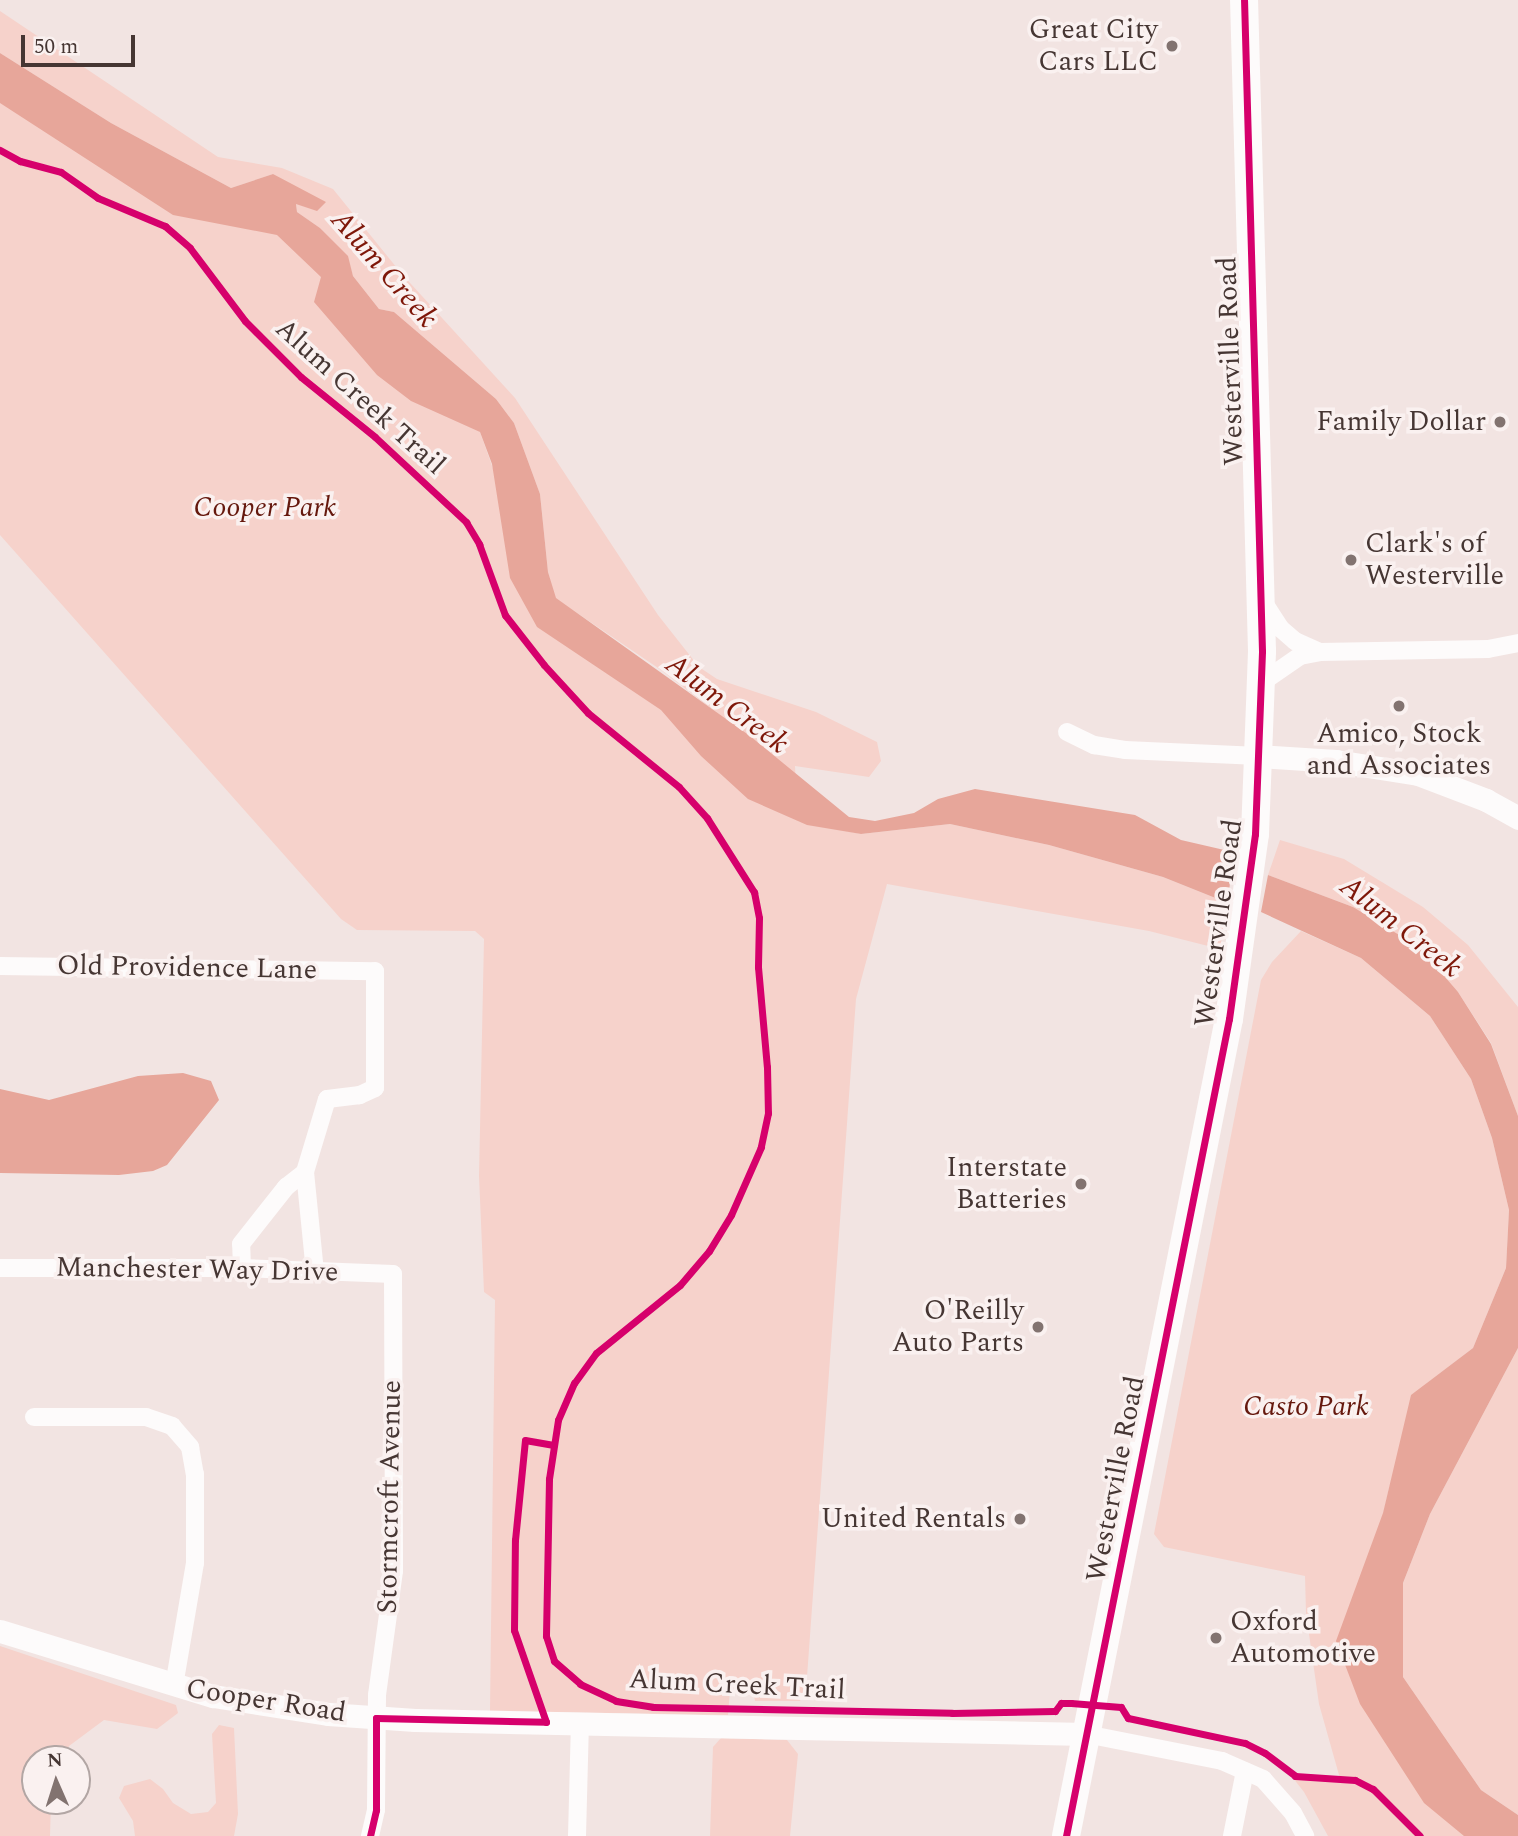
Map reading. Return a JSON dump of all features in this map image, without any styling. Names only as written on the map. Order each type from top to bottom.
[{"type":"main road","name":"Westerville Road","points":[[1066,1836],[1228,1019],[1255,834],[1261,683],[1244,0]]},
{"type":"street","points":[[1259,593],[1280,628],[1295,641],[1320,652]]},
{"type":"street","points":[[1261,683],[1300,656],[1320,652],[1488,649],[1518,643]]},
{"type":"street","points":[[1067,732],[1094,745],[1125,750],[1336,761],[1418,775],[1486,800],[1518,818]]},
{"type":"street","name":"Old Providence Lane","points":[[0,966],[375,971],[375,1088],[360,1095],[327,1099],[304,1172]]},
{"type":"street","points":[[242,1268],[241,1244],[286,1186],[304,1172]]},
{"type":"street","points":[[304,1172],[315,1272]]},
{"type":"street","name":"Manchester Way Drive","points":[[0,1268],[242,1268],[393,1275]]},
{"type":"street","name":"Stormcroft Avenue","points":[[370,1836],[376,1810],[376,1718],[394,1571],[393,1275]]},
{"type":"street","points":[[34,1417],[146,1417],[172,1426],[190,1447],[195,1474],[195,1563],[174,1686]]},
{"type":"street","name":"Cooper Road","points":[[0,1631],[214,1696],[376,1718],[1086,1734]]},
{"type":"street","points":[[577,1836],[580,1724]]},
{"type":"street","points":[[1086,1734],[1222,1761],[1263,1779],[1293,1814],[1305,1836]]},
{"type":"street","points":[[1233,1836],[1245,1772]]},
{"type":"green space","name":"Cooper Park","points":[[0,11],[218,157],[282,168],[333,189],[401,273],[515,398],[658,615],[699,667],[717,679],[816,712],[877,742],[881,761],[869,777],[795,766],[798,821],[861,834],[950,824],[1049,845],[1163,877],[1228,903],[1220,949],[1149,931],[887,884],[856,999],[806,1691],[800,1701],[755,1701],[753,1691],[730,1690],[728,1715],[490,1711],[495,1300],[484,1292],[479,1176],[484,939],[475,931],[357,930],[341,919],[0,535],[0,73],[223,188],[333,273],[480,432],[538,595],[771,754],[661,670],[555,598],[548,572],[540,494],[514,423],[496,399],[394,312],[379,309],[353,276],[347,256],[320,228],[297,212],[296,204],[273,174],[231,188],[111,123],[0,53]]},
{"type":"green space","points":[[1280,840],[1344,859],[1423,907],[1468,945],[1518,1007],[1518,1116],[1491,1043],[1458,992],[1353,907],[1268,875]]},
{"type":"green space","name":"Casto Park","points":[[1301,931],[1361,958],[1430,1016],[1471,1079],[1492,1138],[1509,1210],[1506,1268],[1473,1348],[1427,1383],[1389,1488],[1354,1646],[1518,1836],[1328,1836],[1304,1792],[1289,1773],[1341,1782],[1319,1704],[1306,1613],[1305,1576],[1164,1547],[1154,1534],[1261,980],[1272,962]]},
{"type":"green space","points":[[1518,1348],[1518,1815],[1481,1790],[1403,1677],[1403,1583],[1430,1514]]},
{"type":"green space","points":[[0,1646],[176,1705],[178,1713],[157,1729],[104,1720],[70,1745],[21,1745],[21,1815],[51,1815],[50,1836],[0,1836]]},
{"type":"green space","points":[[219,1725],[234,1728],[238,1814],[234,1836],[135,1836],[133,1821],[119,1798],[124,1786],[150,1779],[163,1789],[173,1803],[191,1814],[208,1812],[216,1803],[212,1734]]},
{"type":"green space","points":[[721,1738],[787,1740],[798,1754],[790,1836],[710,1836],[713,1747]]},
{"type":"shaded area","points":[[0,53],[111,123],[231,188],[273,174],[326,202],[317,211],[296,204],[297,212],[320,228],[348,256],[353,276],[379,309],[394,312],[496,399],[514,423],[540,494],[548,572],[556,598],[750,736],[849,817],[875,821],[914,813],[938,799],[975,789],[1135,815],[1181,840],[1233,852],[1228,903],[1163,877],[1049,845],[950,824],[861,834],[807,825],[748,799],[701,756],[661,710],[537,627],[510,578],[492,464],[480,432],[411,401],[377,375],[314,302],[321,277],[277,235],[173,215],[0,103]]},
{"type":"shaded area","points":[[1268,875],[1353,907],[1419,947],[1458,992],[1491,1044],[1518,1116],[1518,1348],[1430,1514],[1403,1583],[1403,1677],[1481,1790],[1518,1815],[1518,1836],[1464,1836],[1424,1803],[1360,1704],[1336,1641],[1383,1513],[1411,1395],[1473,1348],[1506,1268],[1509,1210],[1492,1138],[1471,1079],[1430,1016],[1361,958],[1261,912]]},
{"type":"shaded area","points":[[183,1073],[211,1081],[219,1100],[167,1165],[153,1171],[119,1175],[0,1173],[0,1089],[49,1100],[138,1076]]},
{"type":"cycle path","points":[[1066,1836],[1229,1019],[1255,834],[1262,651],[1244,0]]},
{"type":"cycle path","name":"Alum Creek Trail","points":[[0,150],[20,161],[61,172],[98,198],[165,226],[190,248],[245,321],[301,377],[375,437],[466,522],[479,544],[505,615],[544,665],[588,713],[679,787],[707,818],[754,892],[759,918],[758,967],[767,1067],[768,1113],[761,1147],[731,1215],[709,1251],[680,1285],[596,1353],[574,1383],[558,1420],[549,1479],[546,1636],[554,1661],[580,1684],[616,1701],[653,1707],[952,1713],[1055,1711],[1061,1703],[1121,1707],[1128,1718],[1245,1743],[1265,1753],[1295,1776],[1355,1780],[1373,1789],[1420,1836]]},
{"type":"cycle path","points":[[370,1836],[376,1810],[376,1718],[546,1722],[514,1630],[515,1540],[525,1440],[554,1445]]},
{"type":"place","name":"Great City Cars LLC","points":[[1172,46]]},
{"type":"place","name":"Family Dollar","points":[[1500,422]]},
{"type":"place","name":"Clark's of Westerville","points":[[1351,560]]},
{"type":"place","name":"Amico, Stock and Associates","points":[[1399,706]]},
{"type":"place","name":"Interstate Batteries","points":[[1081,1184]]},
{"type":"place","name":"O'Reilly Auto Parts","points":[[1038,1327]]},
{"type":"place","name":"United Rentals","points":[[1020,1519]]},
{"type":"place","name":"Oxford Automotive","points":[[1216,1638]]},
{"type":"water label","name":"Alum Creek","points":[[384,269]]},
{"type":"water label","name":"Alum Creek","points":[[727,704]]},
{"type":"water label","name":"Alum Creek","points":[[1401,927]]}]
